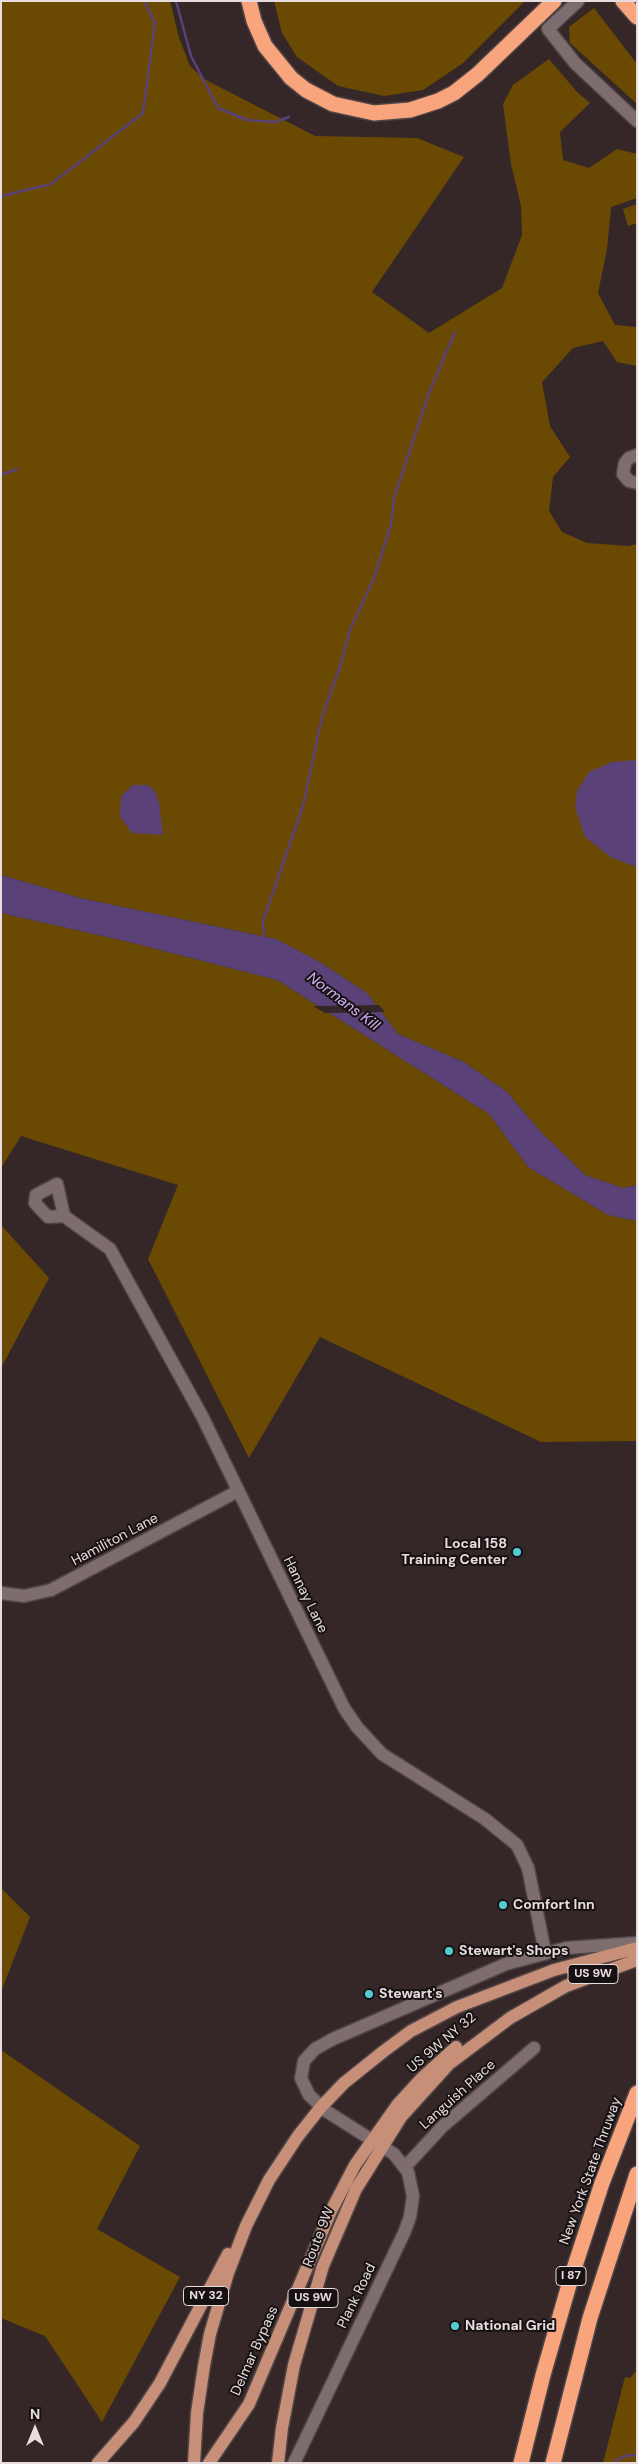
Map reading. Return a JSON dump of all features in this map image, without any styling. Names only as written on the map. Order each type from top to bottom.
[{"type":"highway","points":[[249,1],[254,21],[265,46],[291,78],[324,100],[353,110],[374,113],[419,108],[454,93],[478,74],[554,1]]},
{"type":"highway","points":[[258,1],[263,21],[273,43],[300,75],[325,91],[350,100],[387,104],[414,100],[450,85],[473,67],[543,1]]},
{"type":"highway","points":[[623,1],[637,17]]},
{"type":"highway","name":"New York State Thruway","points":[[521,2463],[541,2383],[571,2278],[602,2183],[637,2093]]},
{"type":"highway","name":"I 87","points":[[553,2463],[590,2318],[637,2174]]},
{"type":"main road","name":"US 9W","points":[[194,2463],[199,2398],[210,2334],[223,2288],[246,2226],[278,2165],[321,2107],[344,2084],[384,2050],[412,2031],[458,2006],[554,1970],[637,1948]]},
{"type":"main road","name":"US 9W","points":[[377,2142],[449,2064],[498,2026],[550,1993],[596,1973],[637,1960]]},
{"type":"main road","name":"Delmar Bypass","points":[[209,2463],[230,2434],[257,2387],[338,2196],[377,2142]]},
{"type":"main road","name":"Route 9W","points":[[278,2463],[291,2382],[320,2274],[348,2205],[377,2142]]},
{"type":"main road","name":"NY 32","points":[[98,2463],[124,2434],[156,2389],[225,2258],[246,2226]]},
{"type":"street","points":[[578,1],[548,30],[575,63],[637,120]]},
{"type":"street","points":[[637,455],[629,458],[625,463],[623,474],[629,482],[637,483]]},
{"type":"street","name":"Hannay Lane","points":[[64,1216],[110,1249],[202,1416],[344,1708],[357,1727],[382,1754],[485,1819],[517,1845],[528,1868],[545,1952]]},
{"type":"street","name":"Hamiliton Lane","points":[[1,1593],[24,1596],[51,1590],[238,1491]]},
{"type":"street","name":"Plank Road","points":[[294,2463],[324,2396],[408,2224],[412,2210],[413,2190],[405,2167],[394,2154],[321,2107],[306,2091],[301,2078],[304,2061],[315,2049],[340,2036],[479,1975],[545,1952],[588,1945],[637,1943]]},
{"type":"street","name":"Languish Place","points":[[405,2167],[442,2126],[534,2048]]},
{"type":"shaded area","points":[[1,1],[170,1],[179,38],[190,66],[204,79],[315,136],[417,138],[464,157],[372,292],[429,333],[502,288],[522,235],[521,206],[511,164],[503,104],[513,85],[549,59],[577,92],[590,103],[560,132],[563,160],[589,168],[617,149],[637,154],[637,198],[611,207],[607,249],[598,293],[615,325],[637,327],[637,366],[617,362],[603,341],[573,348],[542,382],[550,426],[570,457],[553,477],[549,511],[562,532],[587,543],[629,546],[637,544],[637,1185],[623,1188],[585,1175],[540,1131],[507,1092],[464,1062],[398,1034],[367,993],[320,962],[276,939],[80,898],[1,875]]},
{"type":"shaded area","points":[[274,1],[525,1],[463,63],[423,90],[384,96],[338,86],[297,57],[282,33]]},
{"type":"shaded area","points":[[594,8],[637,64],[637,104],[570,43],[569,27]]},
{"type":"shaded area","points":[[637,204],[637,223],[628,226],[623,209]]},
{"type":"shaded area","points":[[1,913],[125,941],[277,980],[489,1114],[528,1167],[608,1215],[637,1221],[637,1441],[541,1442],[320,1337],[249,1458],[148,1259],[178,1185],[21,1136],[1,1168]]},
{"type":"shaded area","points":[[1,1225],[49,1278],[1,1368]]},
{"type":"shaded area","points":[[1,1888],[30,1917],[1,1992]]},
{"type":"shaded area","points":[[1,2050],[140,2146],[97,2229],[180,2277],[102,2422],[45,2336],[1,2318]]},
{"type":"shaded area","points":[[637,2370],[637,2463],[603,2463],[625,2377],[630,2378]]},
{"type":"water","points":[[637,760],[637,867],[612,858],[585,837],[575,807],[577,791],[589,772],[612,762]]},
{"type":"water","points":[[133,785],[148,785],[155,791],[159,802],[163,835],[132,833],[120,817],[121,796]]},
{"type":"water","name":"Normans Kill","points":[[1,875],[80,898],[276,939],[320,962],[367,993],[398,1034],[464,1062],[507,1092],[540,1131],[585,1175],[623,1188],[637,1185],[637,1221],[608,1215],[528,1167],[489,1114],[277,980],[125,941],[1,913]]},
{"type":"pier","points":[[379,1005],[385,1012],[325,1013],[313,1006]]},
{"type":"waterway","points":[[1,196],[51,184],[143,113],[155,23],[144,1]]},
{"type":"waterway","points":[[176,1],[191,56],[218,108],[247,120],[275,122],[289,117]]},
{"type":"waterway","points":[[264,938],[263,921],[303,806],[322,717],[341,663],[350,630],[374,578],[391,525],[394,498],[429,393],[455,332]]},
{"type":"waterway","points":[[1,475],[17,469]]},
{"type":"waterway","points":[[613,2463],[624,2456],[637,2455]]},
{"type":"place","name":"Local 158 Training Center","points":[[517,1552]]},
{"type":"place","name":"Comfort Inn","points":[[503,1905]]},
{"type":"place","name":"Stewart's Shops","points":[[449,1951]]},
{"type":"place","name":"Stewart's","points":[[369,1994]]},
{"type":"place","name":"National Grid","points":[[455,2326]]}]
